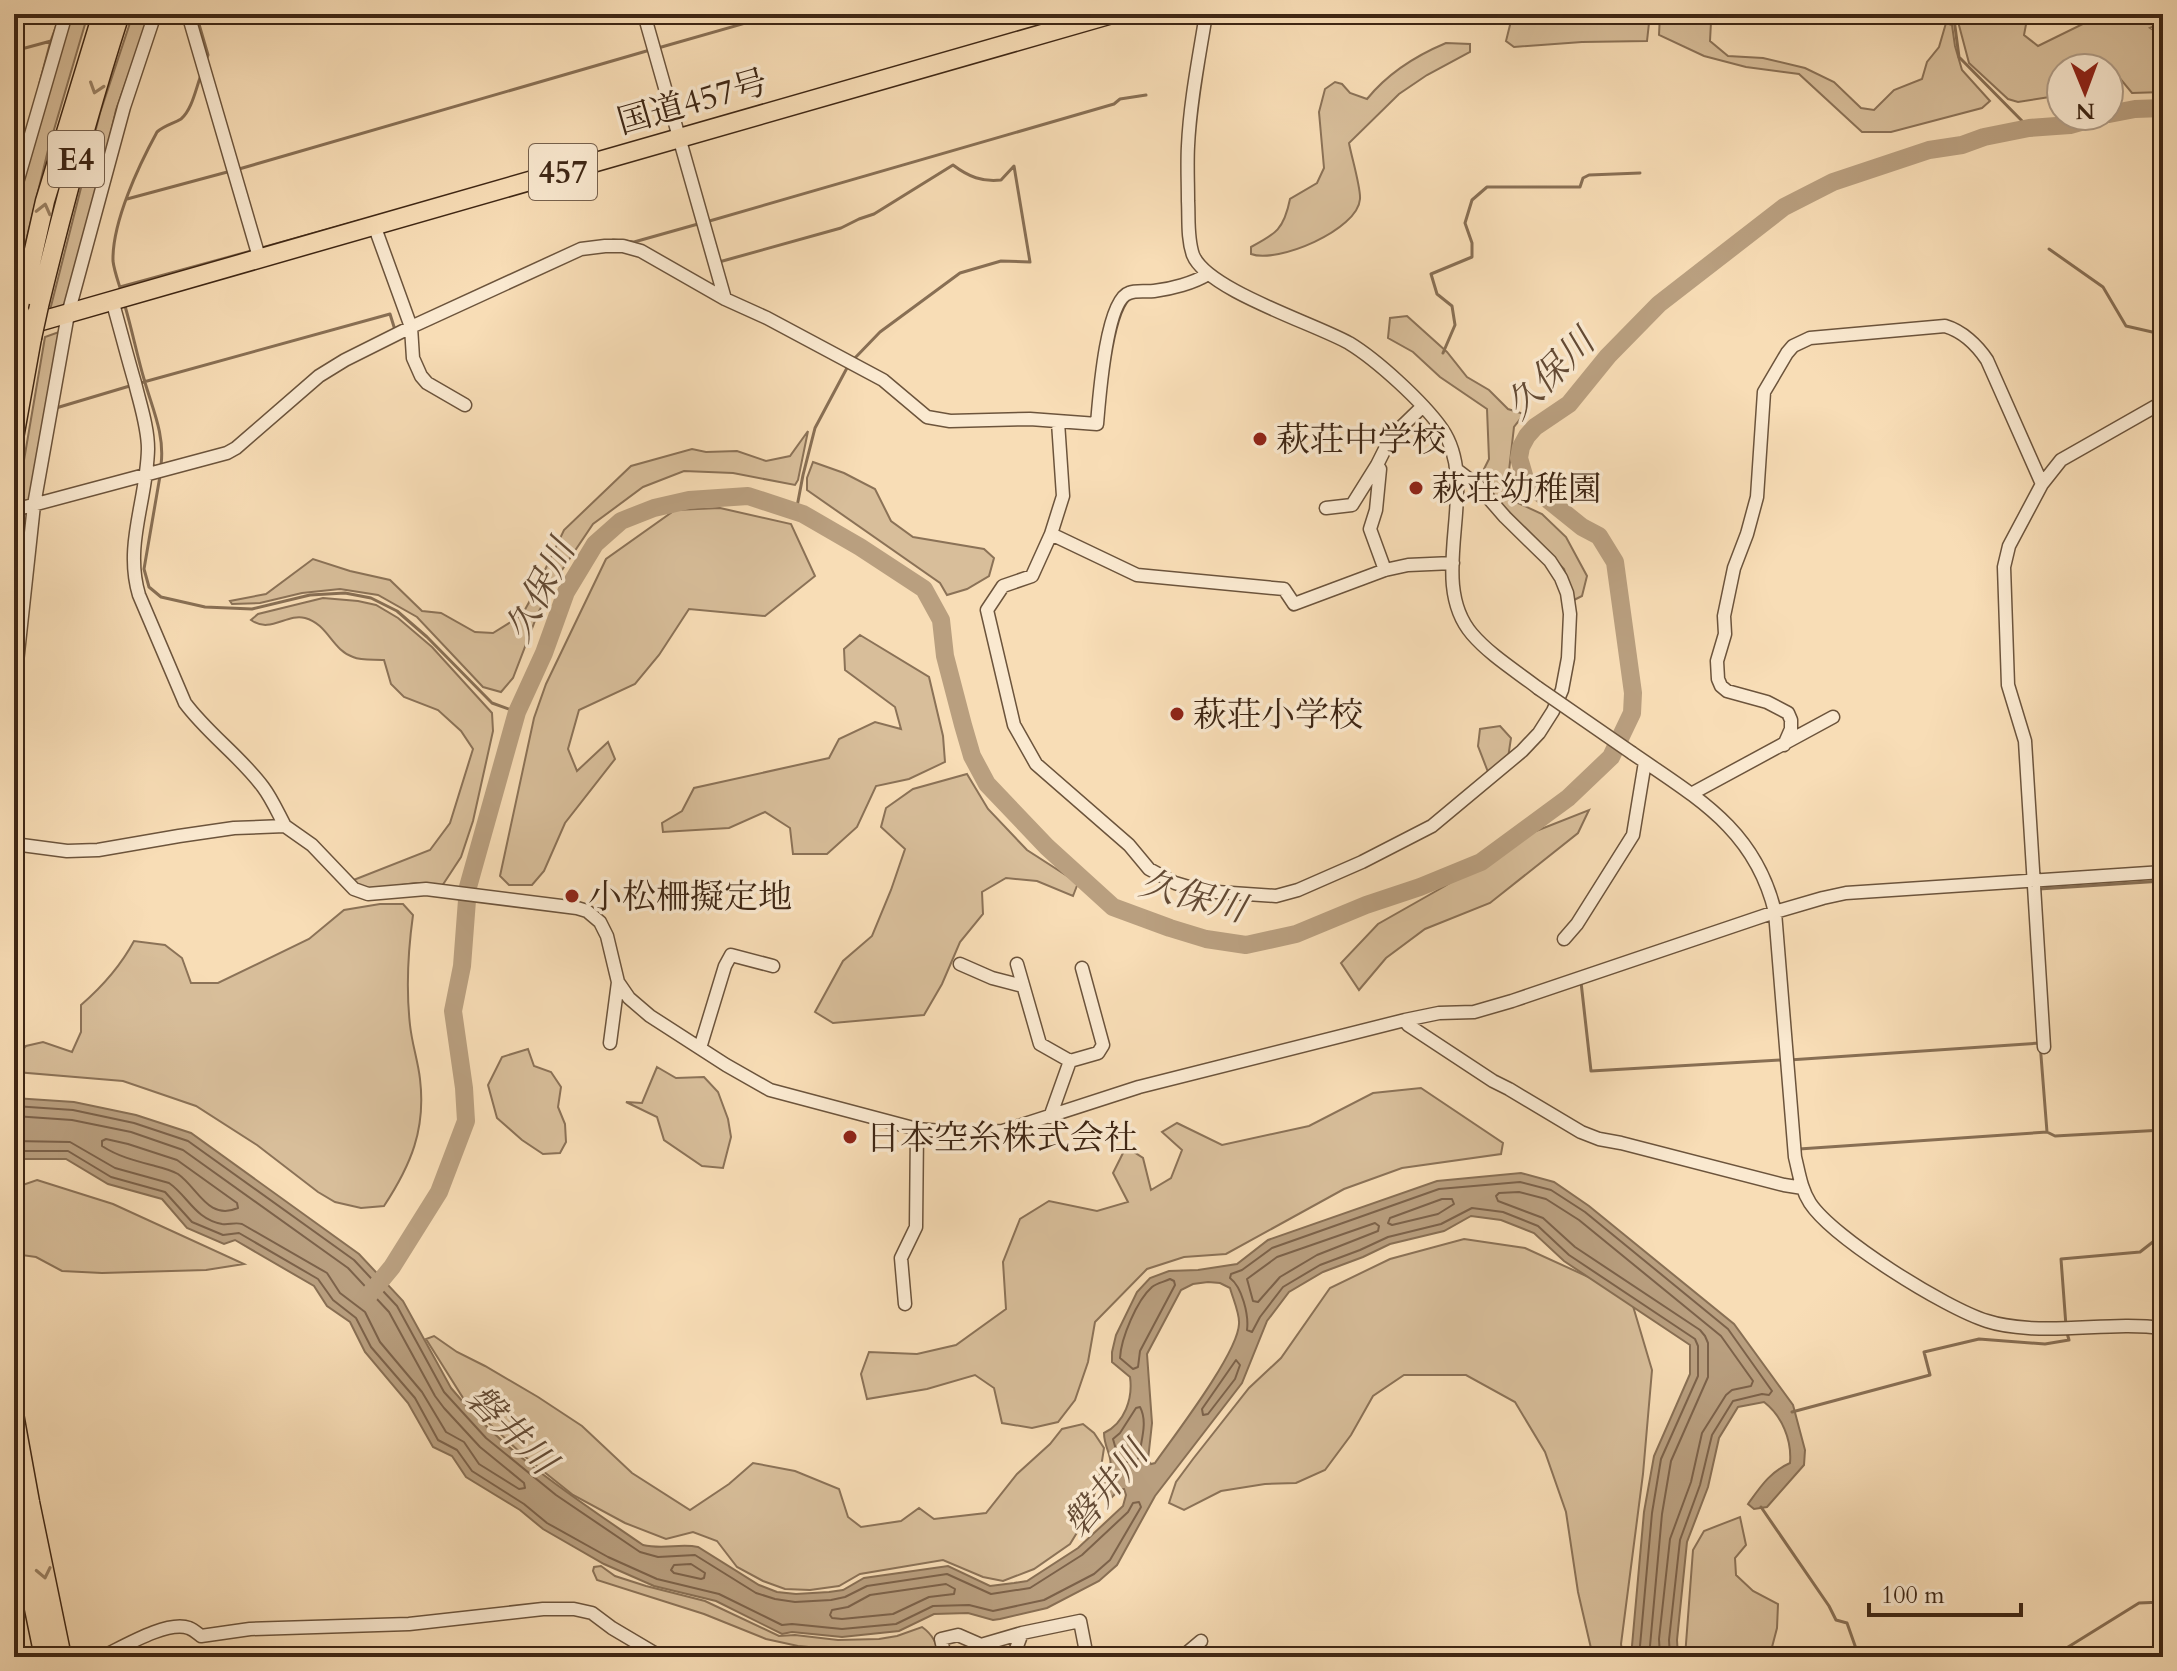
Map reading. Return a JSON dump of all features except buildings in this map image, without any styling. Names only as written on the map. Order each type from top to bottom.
[{"type":"highway","name":"E4","points":[[23,340],[17,321],[45,201],[102,14]]},
{"type":"highway","name":"E4","points":[[14,438],[23,340],[39,306],[76,159],[120,14]]},
{"type":"highway","name":"国道457号","points":[[17,321],[68,314],[1101,15]]},
{"type":"highway","points":[[14,1414],[62,1657]]},
{"type":"highway","points":[[14,1512],[44,1657]]},
{"type":"street","points":[[14,193],[66,14]]},
{"type":"street","points":[[14,690],[34,505],[68,314],[124,107],[155,14]]},
{"type":"street","points":[[188,14],[259,257]]},
{"type":"street","points":[[644,14],[725,299]]},
{"type":"street","points":[[1206,14],[1191,114],[1188,161],[1189,230],[1198,265],[1220,283],[1350,344],[1382,368],[1422,407],[1452,446],[1457,470],[1453,563],[1457,603],[1471,633],[1538,688],[1718,814],[1746,846],[1770,892],[1775,912],[1795,1157],[1803,1188],[1811,1204],[1830,1225],[1888,1267],[1944,1302],[1987,1321],[2027,1328],[2163,1328]]},
{"type":"street","points":[[14,141],[29,136]]},
{"type":"street","points":[[374,225],[411,327],[413,358],[421,376],[427,383],[465,405]]},
{"type":"street","points":[[14,510],[236,448],[319,376],[345,360],[581,249],[623,246],[641,251],[725,299],[883,380],[927,417],[950,421],[1030,419],[1097,424],[1114,309],[1123,296],[1130,292],[1164,289],[1208,274]]},
{"type":"street","points":[[112,300],[143,415],[148,448],[134,534],[134,578],[185,703],[264,788],[285,826],[312,845],[354,889],[368,894],[426,889],[587,911],[600,922],[607,936],[618,982],[610,1043]]},
{"type":"street","points":[[1784,745],[1791,729],[1788,713],[1767,702],[1727,691],[1718,679],[1717,661],[1725,634],[1724,616],[1734,568],[1757,497],[1764,392],[1793,346],[1810,338],[1945,326],[1955,329],[1980,349],[1987,360],[2042,484]]},
{"type":"street","points":[[2044,1047],[2025,741],[2008,685],[2004,567],[2009,546],[2042,484],[2061,460],[2163,402]]},
{"type":"street","points":[[1326,508],[1352,505],[1391,437],[1422,407]]},
{"type":"street","points":[[1058,422],[1063,496],[1051,534],[1032,576],[1003,586],[987,610],[1014,725],[1036,764],[1129,845],[1149,869],[1175,883],[1202,891],[1276,896],[1298,890],[1362,862],[1432,826],[1522,751],[1539,733],[1553,711],[1562,690],[1568,658],[1570,614],[1567,593],[1550,561],[1478,486],[1457,470]]},
{"type":"street","points":[[1377,465],[1380,469],[1376,510],[1370,529],[1385,570]]},
{"type":"street","points":[[1051,534],[1137,575],[1284,589],[1294,604],[1385,570],[1408,565],[1453,563]]},
{"type":"street","points":[[1691,794],[1833,717]]},
{"type":"street","points":[[1564,939],[1577,924],[1633,835],[1645,762]]},
{"type":"street","points":[[14,844],[67,851],[98,850],[234,828],[285,826]]},
{"type":"street","points":[[618,982],[629,998],[650,1016],[770,1090],[917,1129],[968,1133],[1003,1131],[1139,1087],[1405,1020],[1439,1013],[1474,1012],[1823,898],[1846,893],[2163,872]]},
{"type":"street","points":[[700,1048],[731,955],[773,966]]},
{"type":"street","points":[[960,964],[992,978],[1023,986]]},
{"type":"street","points":[[1017,964],[1040,1044],[1070,1061],[1098,1053],[1103,1045],[1082,968]]},
{"type":"street","points":[[1405,1020],[1408,1025],[1493,1081],[1581,1132],[1803,1188]]},
{"type":"street","points":[[1050,1117],[1070,1061]]},
{"type":"street","points":[[905,1304],[901,1258],[916,1227],[917,1129]]},
{"type":"street","points":[[102,1657],[174,1627],[189,1628],[201,1636],[250,1629],[409,1624],[543,1609],[574,1609],[592,1613],[661,1657]]},
{"type":"street","points":[[945,1657],[941,1639],[958,1635],[981,1645],[1080,1621],[1087,1657]]},
{"type":"street","points":[[1013,1657],[1022,1633]]},
{"type":"street","points":[[1182,1657],[1201,1641]]},
{"type":"shaded area","points":[[71,14],[88,14],[48,150],[14,292],[14,211]]},
{"type":"shaded area","points":[[133,14],[150,14],[116,110],[74,294],[64,308],[49,314],[100,113]]},
{"type":"shaded area","points":[[1519,14],[1650,14],[1647,41],[1514,47],[1506,41],[1512,17]]},
{"type":"shaded area","points":[[1660,14],[1702,14],[1711,22],[1710,41],[1728,56],[1763,58],[1805,68],[1834,82],[1861,108],[1874,110],[1894,90],[1922,79],[1927,62],[1939,47],[1946,23],[1952,25],[1962,70],[1990,101],[1982,108],[1891,132],[1862,132],[1799,74],[1746,67],[1704,56],[1659,35]]},
{"type":"shaded area","points":[[1956,14],[2028,14],[2024,35],[2038,46],[2103,14],[2163,14],[2163,22],[2150,28],[2163,36],[2163,92],[2132,93],[2125,84],[2125,52],[2045,52],[2045,98],[2018,102],[2008,99],[1969,63]]},
{"type":"shaded area","points":[[1446,43],[1470,44],[1470,52],[1399,94],[1349,143],[1360,199],[1356,211],[1346,222],[1331,233],[1296,249],[1263,256],[1251,254],[1251,247],[1273,234],[1282,224],[1290,199],[1317,183],[1324,168],[1319,112],[1325,89],[1335,82],[1342,84],[1350,93],[1367,99],[1403,66]]},
{"type":"shaded area","points":[[1407,316],[1447,352],[1467,377],[1489,390],[1508,409],[1524,414],[1514,427],[1509,471],[1518,503],[1542,514],[1566,537],[1587,576],[1582,596],[1574,600],[1564,569],[1489,491],[1481,475],[1489,459],[1487,409],[1440,377],[1413,352],[1388,338],[1390,318]]},
{"type":"shaded area","points":[[59,332],[31,499],[16,507],[45,337]]},
{"type":"shaded area","points":[[808,431],[795,485],[733,473],[684,471],[643,487],[593,524],[538,613],[513,678],[501,692],[483,687],[417,617],[378,595],[340,589],[302,593],[260,603],[232,604],[230,601],[266,594],[313,559],[390,580],[422,611],[441,613],[475,632],[493,633],[522,615],[564,530],[631,466],[692,449],[737,451],[766,461],[790,456]]},
{"type":"shaded area","points":[[813,462],[875,489],[891,521],[913,537],[984,549],[994,558],[989,576],[967,589],[947,595],[940,583],[807,490],[807,478]]},
{"type":"shaded area","points":[[720,508],[791,524],[815,576],[765,616],[689,609],[659,655],[635,684],[579,710],[568,749],[577,771],[608,742],[615,759],[565,823],[544,871],[532,885],[509,885],[500,876],[534,718],[546,684],[606,559],[675,510]]},
{"type":"shaded area","points":[[28,513],[14,664],[15,514]]},
{"type":"shaded area","points":[[323,598],[376,605],[398,618],[432,647],[492,713],[493,731],[473,821],[461,857],[442,886],[416,883],[366,890],[351,881],[430,850],[450,823],[473,749],[461,731],[438,710],[404,697],[391,684],[384,660],[360,659],[346,654],[319,626],[305,618],[265,625],[251,620],[258,614]]},
{"type":"shaded area","points":[[860,635],[929,677],[943,736],[945,762],[909,779],[876,786],[857,827],[827,854],[793,854],[790,828],[765,812],[729,828],[663,832],[662,823],[682,811],[694,788],[829,758],[839,739],[875,722],[901,729],[895,707],[845,670],[844,649]]},
{"type":"shaded area","points":[[1500,726],[1511,738],[1508,758],[1488,772],[1478,746],[1480,729]]},
{"type":"shaded area","points":[[967,774],[988,809],[1027,850],[1078,883],[1073,896],[1037,881],[1006,878],[982,892],[983,914],[960,942],[942,984],[924,1015],[833,1023],[815,1012],[843,961],[872,936],[905,849],[881,827],[886,808],[913,789]]},
{"type":"shaded area","points":[[1589,810],[1578,833],[1490,903],[1425,929],[1386,958],[1359,990],[1341,963],[1378,924],[1531,833]]},
{"type":"shaded area","points":[[403,904],[413,915],[408,998],[421,1097],[418,1130],[409,1161],[384,1206],[361,1208],[335,1202],[257,1145],[196,1106],[123,1081],[16,1072],[15,1060],[26,1046],[43,1042],[72,1052],[81,1032],[81,1005],[110,976],[134,941],[165,945],[182,958],[191,983],[218,983],[309,939],[344,910]]},
{"type":"shaded area","points":[[528,1049],[534,1066],[551,1072],[561,1087],[558,1107],[565,1124],[566,1142],[560,1153],[543,1154],[497,1118],[488,1085],[502,1057]]},
{"type":"shaded area","points":[[657,1067],[676,1078],[704,1077],[718,1092],[731,1137],[723,1168],[702,1166],[664,1140],[657,1117],[626,1102],[642,1103]]},
{"type":"shaded area","points":[[1421,1088],[1503,1143],[1501,1154],[1402,1168],[1344,1189],[1226,1254],[1184,1257],[1147,1269],[1095,1322],[1088,1362],[1075,1400],[1058,1422],[1032,1428],[1002,1423],[994,1388],[975,1375],[927,1389],[867,1399],[861,1374],[869,1352],[917,1354],[956,1345],[1006,1309],[1003,1262],[1020,1219],[1049,1201],[1097,1211],[1128,1202],[1113,1173],[1126,1147],[1143,1158],[1151,1190],[1171,1178],[1182,1150],[1162,1132],[1177,1123],[1222,1145],[1309,1126],[1373,1093]]},
{"type":"shaded area","points":[[37,1180],[113,1204],[244,1264],[206,1270],[102,1273],[62,1271],[36,1257],[14,1254],[14,1188]]},
{"type":"shaded area","points":[[1464,1239],[1525,1248],[1630,1296],[1652,1370],[1643,1474],[1621,1644],[1623,1657],[1593,1657],[1578,1592],[1566,1512],[1545,1452],[1515,1402],[1466,1375],[1404,1375],[1373,1396],[1351,1435],[1325,1470],[1296,1483],[1221,1491],[1184,1510],[1169,1503],[1176,1482],[1193,1459],[1249,1388],[1281,1358],[1330,1288],[1390,1259]]},
{"type":"shaded area","points":[[434,1336],[582,1426],[632,1473],[690,1510],[729,1484],[753,1463],[795,1471],[839,1489],[848,1517],[861,1527],[901,1521],[919,1508],[934,1519],[986,1513],[1017,1474],[1062,1429],[1083,1424],[1104,1448],[1100,1474],[1089,1513],[1070,1544],[1034,1569],[1003,1581],[983,1577],[943,1560],[860,1574],[839,1586],[785,1589],[737,1567],[717,1541],[693,1532],[666,1539],[625,1523],[573,1495],[523,1455],[465,1401],[426,1339]]},
{"type":"shaded area","points":[[1740,1517],[1746,1545],[1735,1558],[1736,1575],[1753,1591],[1778,1604],[1777,1628],[1771,1651],[1753,1657],[1685,1657],[1693,1550],[1704,1531]]},
{"type":"shaded area","points":[[601,1566],[615,1576],[705,1601],[779,1636],[879,1639],[922,1627],[934,1640],[938,1657],[862,1657],[851,1651],[798,1646],[766,1639],[704,1614],[597,1580],[594,1567]]},
{"type":"water","name":"磐井川","points":[[14,1098],[74,1102],[136,1115],[191,1133],[359,1254],[403,1301],[451,1388],[494,1433],[541,1473],[643,1545],[698,1547],[759,1585],[777,1592],[796,1594],[843,1590],[864,1578],[948,1566],[990,1586],[1027,1581],[1078,1548],[1123,1506],[1124,1489],[1111,1498],[1102,1495],[1102,1480],[1111,1462],[1104,1433],[1122,1416],[1130,1393],[1130,1377],[1112,1362],[1112,1352],[1116,1335],[1137,1292],[1150,1278],[1169,1271],[1237,1264],[1268,1240],[1437,1181],[1521,1173],[1554,1182],[1589,1206],[1734,1324],[1793,1405],[1805,1450],[1804,1465],[1767,1507],[1754,1509],[1748,1504],[1771,1475],[1790,1463],[1789,1446],[1781,1421],[1764,1402],[1738,1407],[1719,1438],[1708,1487],[1687,1542],[1678,1657],[1631,1657],[1644,1512],[1654,1456],[1690,1374],[1690,1345],[1564,1261],[1534,1233],[1501,1220],[1471,1216],[1444,1231],[1390,1244],[1323,1272],[1289,1292],[1267,1321],[1242,1383],[1155,1496],[1117,1565],[1099,1581],[1047,1608],[1000,1619],[968,1613],[934,1614],[899,1631],[842,1637],[792,1632],[782,1634],[716,1601],[654,1586],[604,1564],[543,1529],[520,1510],[466,1477],[452,1456],[433,1447],[408,1403],[365,1352],[350,1322],[327,1306],[314,1286],[235,1240],[224,1244],[187,1228],[162,1199],[108,1184],[66,1159],[14,1159]],"holes":[[[1220,1283],[1230,1288],[1236,1306],[1239,1320],[1236,1337],[1204,1394],[1155,1463],[1151,1464],[1148,1460],[1152,1423],[1147,1354],[1181,1290],[1193,1284]]]},
{"type":"waterway","points":[[196,14],[208,55],[206,60]]},
{"type":"waterway","points":[[658,48],[777,14]]},
{"type":"waterway","points":[[1948,14],[1954,19],[1959,57],[2029,128]]},
{"type":"waterway","points":[[14,51],[51,41],[57,25]]},
{"type":"waterway","points":[[40,83],[51,41]]},
{"type":"waterway","points":[[239,169],[650,50]]},
{"type":"waterway","points":[[121,291],[114,264],[114,246],[128,194],[157,132],[185,115],[201,75]]},
{"type":"waterway","points":[[706,222],[1114,104],[1120,99],[1146,95]]},
{"type":"waterway","name":"久保川","points":[[2125,111],[2163,108]]},
{"type":"waterway","name":"久保川","points":[[368,1296],[392,1267],[439,1192],[466,1121],[453,1011],[462,966],[468,887],[517,712],[544,653],[566,592],[595,544],[621,521],[654,508],[689,500],[748,496],[803,514],[860,547],[924,589],[941,620],[945,656],[963,725],[972,756],[987,784],[1047,847],[1113,907],[1206,939],[1246,945],[1296,934],[1481,862],[1568,798],[1611,757],[1632,713],[1633,693],[1615,562],[1599,536],[1582,527],[1526,482],[1519,458],[1521,447],[1535,427],[1569,404],[1608,356],[1659,304],[1784,207],[1833,182],[1929,150],[2045,127]]},
{"type":"waterway","points":[[719,262],[841,228],[874,214],[953,165],[976,178],[988,180],[1001,180],[1014,166],[1030,262],[1001,261],[960,273],[880,332],[853,360]]},
{"type":"waterway","points":[[127,199],[231,171]]},
{"type":"waterway","points":[[1443,353],[1455,325],[1452,306],[1437,294],[1431,274],[1472,257],[1472,243],[1465,223],[1472,200],[1487,187],[1580,187],[1583,178],[1589,175],[1640,173]]},
{"type":"waterway","points":[[262,248],[359,221]]},
{"type":"waterway","points":[[613,240],[634,242],[698,224]]},
{"type":"waterway","points":[[2049,249],[2103,287],[2126,326],[2163,337]]},
{"type":"waterway","points":[[120,287],[255,250]]},
{"type":"waterway","points":[[125,306],[159,432],[161,465]]},
{"type":"waterway","points":[[140,383],[390,314],[395,330]]},
{"type":"waterway","points":[[796,512],[815,428],[848,366]]},
{"type":"waterway","points":[[56,408],[133,385]]},
{"type":"waterway","points":[[160,476],[144,569],[149,587],[161,597],[205,607],[252,609],[310,595],[345,593],[371,598],[397,611],[427,637],[492,703],[517,712]]},
{"type":"waterway","points":[[2039,889],[2163,881]]},
{"type":"waterway","points":[[1581,982],[1591,1071],[1781,1060]]},
{"type":"waterway","points":[[1789,1060],[2040,1043],[2047,1132]]},
{"type":"waterway","points":[[1799,1149],[2047,1132],[2055,1136],[2163,1130]]},
{"type":"waterway","points":[[2066,1326],[2061,1259],[2140,1252],[2163,1234]]},
{"type":"waterway","points":[[1792,1412],[1930,1375],[1924,1352],[1979,1339],[2045,1344],[2069,1340],[2067,1333]]},
{"type":"waterway","points":[[1761,1507],[1836,1620],[1847,1623],[1859,1657]]},
{"type":"waterway","points":[[2052,1657],[2139,1603],[2163,1602]]},
{"type":"place","name":"萩荘中学校","points":[[1260,439]]},
{"type":"place","name":"萩荘幼稚園","points":[[1416,488]]},
{"type":"place","name":"萩荘小学校","points":[[1177,714]]},
{"type":"place","name":"小松柵擬定地","points":[[572,896]]},
{"type":"place","name":"日本空糸株式会社","points":[[850,1137]]}]
